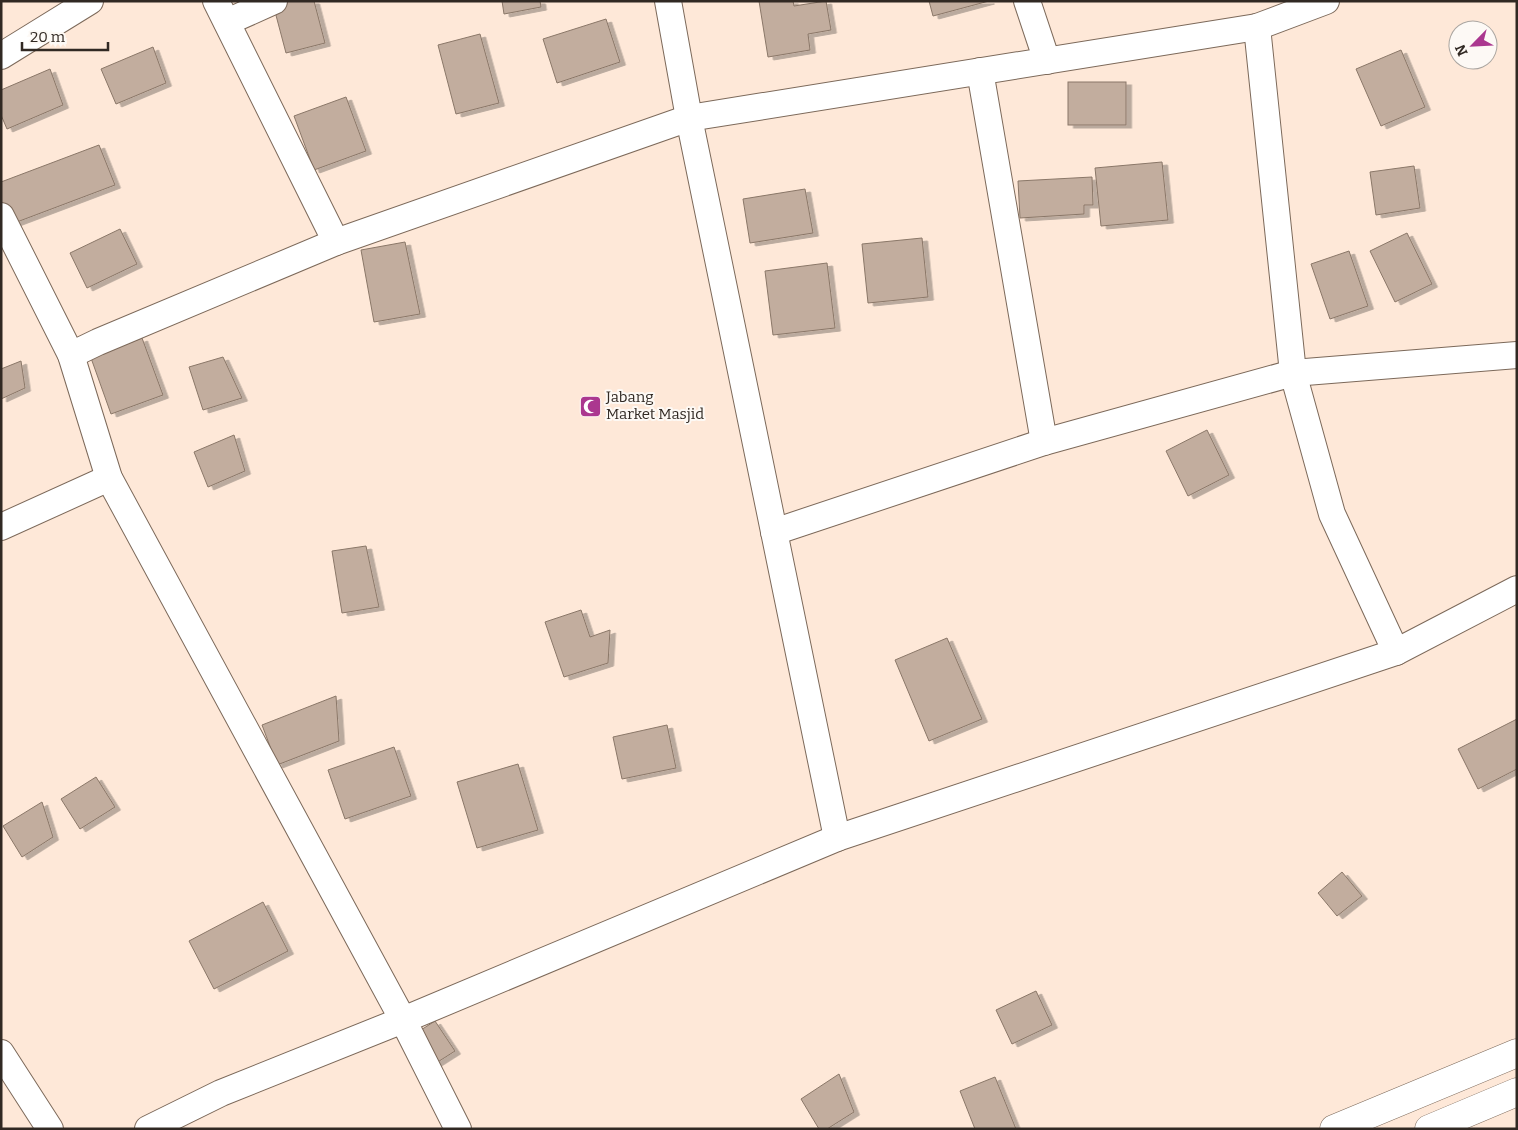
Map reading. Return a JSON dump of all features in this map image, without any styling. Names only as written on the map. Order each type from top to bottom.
[{"type":"street","points":[[1,56],[90,1]]},
{"type":"street","points":[[274,1],[222,11],[336,242]]},
{"type":"street","points":[[668,1],[689,118],[837,838]]},
{"type":"street","points":[[1028,1],[1047,61]]},
{"type":"street","points":[[71,355],[336,242],[689,118],[1257,27],[1326,1]]},
{"type":"street","points":[[1257,27],[1293,372],[1332,514],[1396,652]]},
{"type":"street","points":[[980,71],[1044,442]]},
{"type":"street","points":[[1,216],[71,355],[109,478],[403,1020],[458,1129]]},
{"type":"street","points":[[774,532],[1044,442],[1293,372],[1517,355]]},
{"type":"street","points":[[1,527],[109,478]]},
{"type":"street","points":[[148,1129],[221,1093],[403,1020],[837,838],[1396,652],[1517,589]]},
{"type":"street","points":[[1,1053],[50,1129]]},
{"type":"street","points":[[1334,1129],[1517,1053]]},
{"type":"street","points":[[1429,1129],[1517,1092]]},
{"type":"building","points":[[284,1],[314,1],[325,43],[286,53],[273,4]]},
{"type":"building","points":[[502,1],[540,1],[541,7],[504,14]]},
{"type":"building","points":[[759,1],[793,1],[794,6],[826,1],[831,30],[808,34],[810,50],[768,57]]},
{"type":"building","points":[[929,1],[989,1],[933,16]]},
{"type":"building","points":[[606,19],[620,62],[557,83],[543,39]]},
{"type":"building","points":[[480,34],[499,103],[456,114],[438,45]]},
{"type":"building","points":[[153,47],[166,83],[116,104],[101,69]]},
{"type":"building","points":[[1401,50],[1425,107],[1381,126],[1356,69]]},
{"type":"building","points":[[50,69],[63,105],[7,129],[1,115],[1,90]]},
{"type":"building","points":[[1068,82],[1126,82],[1126,125],[1068,125]]},
{"type":"building","points":[[346,97],[366,151],[314,170],[294,116]]},
{"type":"building","points":[[99,145],[115,185],[1,228],[1,182]]},
{"type":"building","points":[[1162,162],[1168,220],[1101,226],[1095,168]]},
{"type":"building","points":[[1414,166],[1420,208],[1376,215],[1370,172]]},
{"type":"building","points":[[1092,177],[1093,205],[1084,205],[1084,214],[1020,218],[1018,181]]},
{"type":"building","points":[[805,189],[813,233],[750,243],[743,199]]},
{"type":"building","points":[[120,229],[137,264],[87,288],[70,253]]},
{"type":"building","points":[[1407,233],[1432,284],[1395,302],[1370,251]]},
{"type":"building","points":[[922,238],[928,297],[868,303],[862,244]]},
{"type":"building","points":[[405,242],[420,314],[374,322],[361,250]]},
{"type":"building","points":[[1349,251],[1368,306],[1330,319],[1311,264]]},
{"type":"building","points":[[827,263],[835,328],[773,335],[765,271]]},
{"type":"building","points":[[142,338],[163,395],[111,414],[91,358]]},
{"type":"building","points":[[223,357],[242,398],[203,410],[189,367]]},
{"type":"building","points":[[21,361],[25,388],[1,399],[1,369]]},
{"type":"building","points":[[1207,430],[1229,475],[1188,496],[1166,451]]},
{"type":"building","points":[[234,435],[245,471],[208,487],[194,452]]},
{"type":"building","points":[[366,546],[379,607],[342,613],[332,551]]},
{"type":"building","points":[[581,610],[590,637],[610,630],[608,663],[564,677],[545,622]]},
{"type":"building","points":[[947,638],[982,719],[929,741],[895,660]]},
{"type":"building","points":[[336,696],[339,741],[277,765],[262,725]]},
{"type":"building","points":[[1517,719],[1517,769],[1478,789],[1458,749]]},
{"type":"building","points":[[667,725],[676,768],[622,779],[613,737]]},
{"type":"building","points":[[394,747],[411,796],[345,819],[328,770]]},
{"type":"building","points":[[518,764],[538,830],[477,848],[457,782]]},
{"type":"building","points":[[96,777],[115,807],[80,829],[61,799]]},
{"type":"building","points":[[42,802],[53,837],[22,857],[3,826]]},
{"type":"building","points":[[1342,872],[1362,896],[1337,916],[1318,893]]},
{"type":"building","points":[[263,902],[288,951],[214,989],[189,941]]},
{"type":"building","points":[[1036,991],[1052,1025],[1012,1044],[996,1010]]},
{"type":"building","points":[[435,1021],[455,1051],[433,1065],[413,1035]]},
{"type":"building","points":[[839,1074],[854,1112],[827,1129],[819,1129],[801,1099]]},
{"type":"building","points":[[995,1077],[1016,1129],[975,1129],[960,1091]]},
{"type":"place","name":"Jabang Market Masjid","points":[[590,406]]}]
